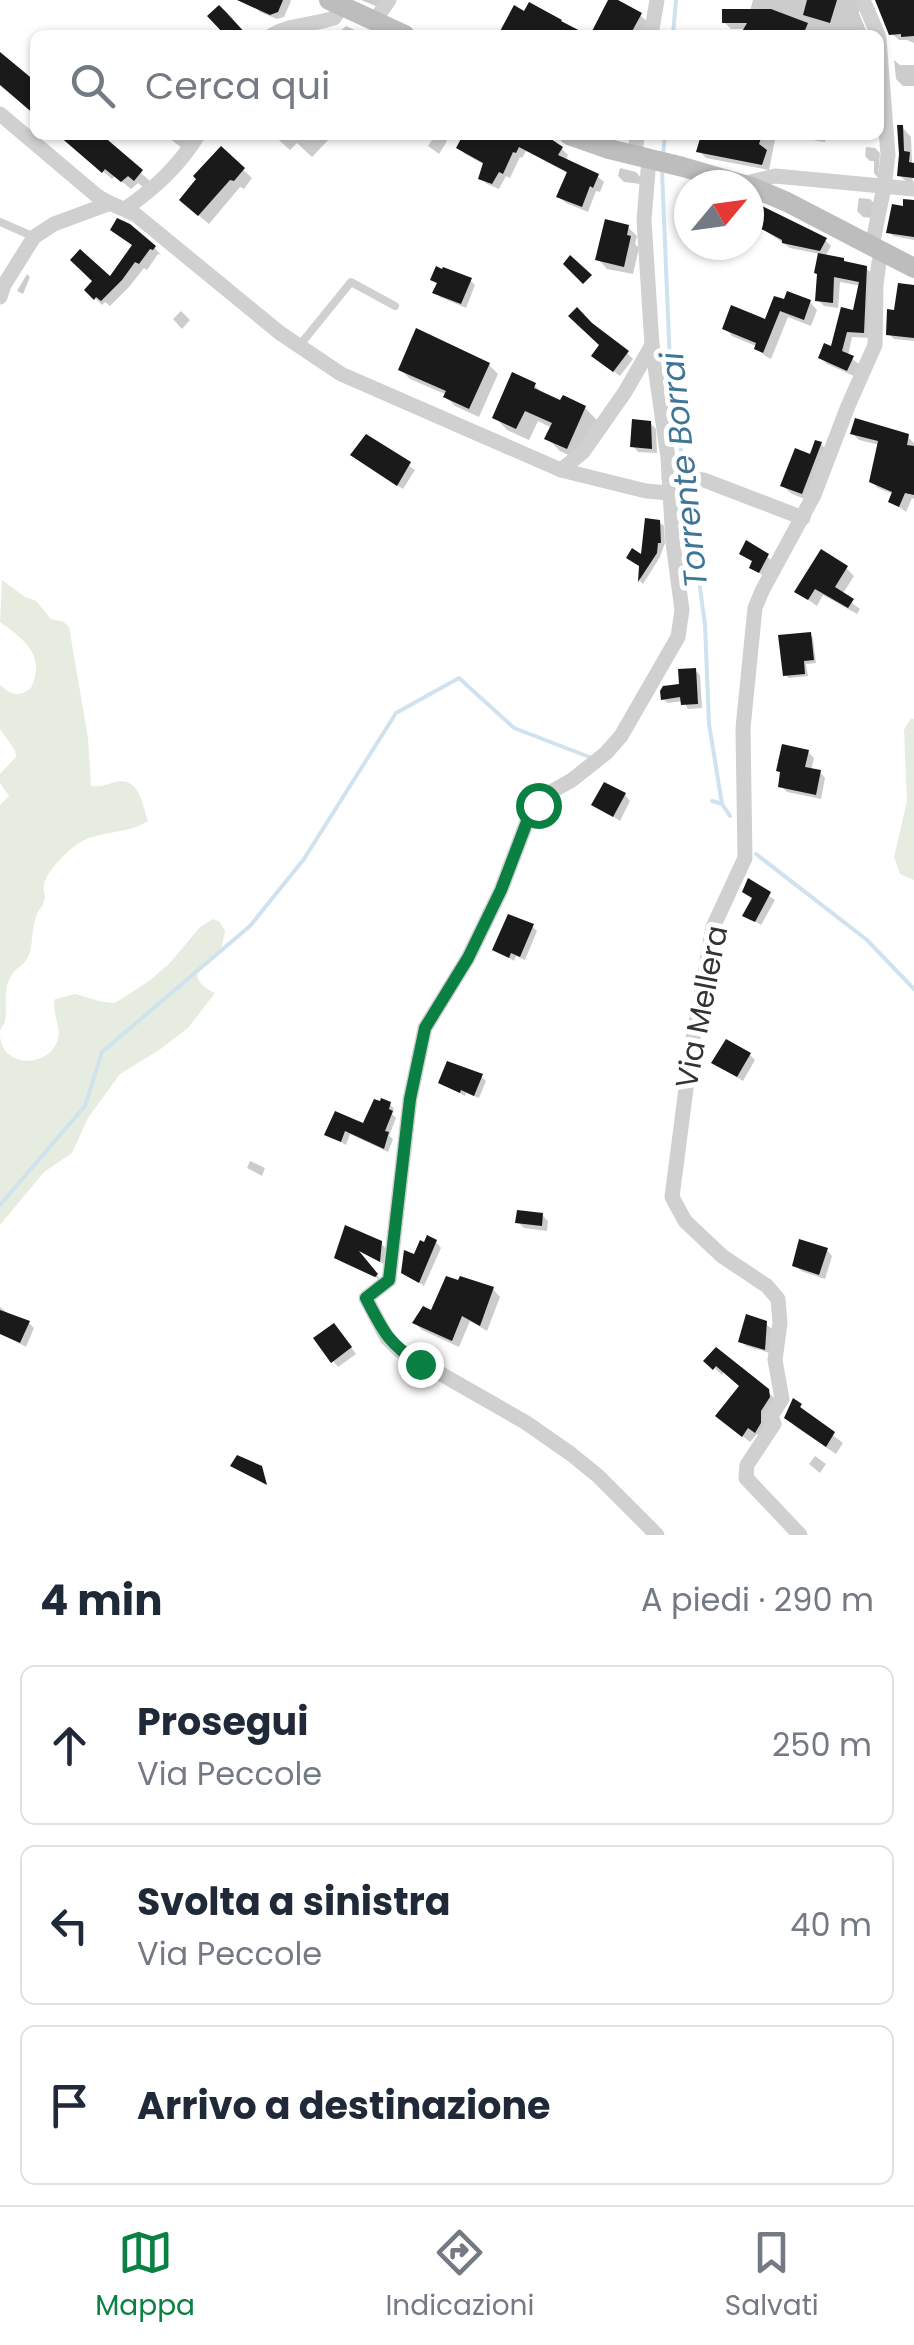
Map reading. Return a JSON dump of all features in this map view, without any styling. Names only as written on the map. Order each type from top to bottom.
[{"type":"main road","points":[[336,3],[395,30]]},
{"type":"main road","points":[[580,140],[644,152],[692,170]]},
{"type":"main road","points":[[764,192],[914,268]]},
{"type":"street","points":[[375,20],[389,0]]},
{"type":"street","points":[[652,30],[657,0]]},
{"type":"street","name":"Via Mellera","points":[[863,0],[875,30]]},
{"type":"street","points":[[282,30],[334,18],[336,3]]},
{"type":"street","name":"Via Mellera","points":[[800,1535],[746,1478],[747,1465],[774,1424],[771,1416],[782,1399],[775,1360],[780,1323],[778,1299],[684,1221],[672,1197],[712,927],[745,858],[743,728],[756,608],[803,518],[875,345],[878,249],[888,155],[884,108]]},
{"type":"street","points":[[0,114],[30,139]]},
{"type":"street","points":[[31,140],[108,204],[126,209],[166,238],[280,333],[340,374],[561,470],[646,491],[673,482],[704,480],[803,518]]},
{"type":"street","points":[[126,209],[166,177],[195,140]]},
{"type":"street","points":[[644,152],[652,345],[673,482],[682,610],[678,638],[621,736],[572,780],[549,793],[528,819],[501,890],[468,958],[425,1028],[410,1099],[389,1280],[366,1298],[387,1338],[399,1350],[525,1422],[572,1454],[657,1535]]},
{"type":"street","points":[[764,179],[774,176],[914,189]]},
{"type":"street","points":[[0,297],[34,238],[54,224],[108,204]]},
{"type":"street","points":[[561,470],[583,452],[652,345]]},
{"type":"lane","points":[[0,222],[34,238]]},
{"type":"lane","points":[[298,346],[351,282],[395,306]]},
{"type":"shaded area","points":[[2,580],[36,601],[51,619],[69,627],[88,738],[91,786],[129,783],[138,792],[148,821],[80,842],[51,871],[35,919],[29,956],[8,982],[0,1035],[0,805],[9,796],[0,783],[0,774],[16,757],[0,729],[0,685],[15,694],[26,691],[31,688],[36,666],[25,642],[0,622]]},
{"type":"shaded area","points":[[911,718],[914,880],[900,874],[894,857],[907,801],[904,730]]},
{"type":"shaded area","points":[[213,919],[225,931],[221,950],[197,973],[203,985],[215,993],[188,1028],[120,1074],[88,1118],[72,1153],[44,1172],[0,1225],[0,1035],[2,1046],[15,1058],[43,1057],[58,1038],[55,999],[75,994],[115,1003],[169,964],[200,927]]},
{"type":"building","points":[[237,0],[283,0],[278,12],[270,15]]},
{"type":"building","points":[[608,0],[618,0],[642,13],[633,30],[593,30]]},
{"type":"building","points":[[807,0],[837,0],[830,23],[803,15]]},
{"type":"building","points":[[875,0],[914,0],[914,36],[889,35]]},
{"type":"building","points":[[529,2],[578,30],[501,30],[514,5],[524,11]]},
{"type":"building","points":[[219,5],[242,30],[220,30],[207,16]]},
{"type":"building","points":[[722,9],[771,9],[808,23],[805,30],[743,30],[747,23],[722,23]]},
{"type":"building","points":[[0,52],[30,77],[30,111],[0,85]]},
{"type":"building","points":[[897,125],[903,125],[904,151],[910,152],[914,178],[897,176]]},
{"type":"building","points":[[64,140],[108,140],[143,170],[134,181],[128,176],[121,182],[105,169],[102,173]]},
{"type":"building","points":[[460,140],[552,140],[563,147],[558,155],[599,174],[582,207],[556,197],[567,172],[519,147],[492,184],[478,179],[483,163],[456,148]]},
{"type":"building","points":[[700,140],[760,140],[759,144],[767,150],[762,165],[696,152]]},
{"type":"building","points":[[221,146],[245,168],[198,216],[179,200],[196,179],[193,176]]},
{"type":"building","points":[[903,199],[914,200],[914,237],[886,233],[892,204],[903,206]]},
{"type":"building","points":[[764,207],[827,238],[820,251],[764,230]]},
{"type":"building","points":[[117,218],[156,246],[139,264],[135,262],[101,301],[96,297],[94,300],[84,290],[92,281],[70,260],[80,249],[110,276],[132,245],[110,230]]},
{"type":"building","points":[[605,219],[629,225],[627,235],[631,236],[624,267],[595,260]]},
{"type":"building","points":[[818,253],[867,266],[864,333],[847,332],[842,351],[854,356],[847,371],[818,358],[824,343],[831,346],[841,307],[853,310],[859,282],[834,277],[833,303],[815,301]]},
{"type":"building","points":[[570,255],[592,275],[583,284],[563,264]]},
{"type":"building","points":[[436,266],[472,278],[461,304],[432,293],[437,283],[430,280]]},
{"type":"building","points":[[898,283],[914,285],[914,338],[886,335],[887,309],[894,310]]},
{"type":"building","points":[[787,291],[811,300],[804,320],[780,311],[763,353],[754,349],[756,343],[722,329],[731,305],[765,319],[774,296],[784,299]]},
{"type":"building","points":[[577,307],[629,351],[613,372],[591,356],[599,345],[568,316]]},
{"type":"building","points":[[416,328],[490,363],[469,409],[443,397],[446,391],[398,370]]},
{"type":"building","points":[[512,372],[560,400],[563,395],[586,406],[567,449],[544,439],[552,423],[525,411],[516,429],[492,418]]},
{"type":"building","points":[[855,418],[909,434],[907,445],[914,446],[914,495],[905,493],[899,507],[888,502],[892,492],[869,482],[878,441],[850,434]]},
{"type":"building","points":[[632,419],[651,421],[652,449],[630,447]]},
{"type":"building","points":[[366,434],[411,462],[397,486],[350,455]]},
{"type":"building","points":[[815,440],[822,442],[802,494],[780,486],[795,448],[810,454]]},
{"type":"building","points":[[645,518],[660,520],[661,543],[638,582],[639,566],[626,558],[632,548],[641,554]]},
{"type":"building","points":[[746,540],[769,554],[759,573],[749,568],[752,561],[739,554]]},
{"type":"building","points":[[821,549],[848,566],[835,587],[854,599],[848,608],[815,589],[808,600],[794,592]]},
{"type":"building","points":[[811,632],[814,660],[804,661],[805,674],[783,676],[778,635]]},
{"type":"building","points":[[696,668],[698,704],[681,705],[680,697],[661,700],[663,686],[679,684],[678,669]]},
{"type":"building","points":[[782,744],[809,750],[805,767],[821,770],[816,795],[778,787],[780,772],[776,771]]},
{"type":"building","points":[[604,782],[626,793],[613,817],[591,805]]},
{"type":"building","points":[[748,878],[771,892],[755,922],[742,916],[752,898],[742,892]]},
{"type":"building","points":[[508,914],[534,924],[520,957],[511,953],[509,958],[492,950]]},
{"type":"building","points":[[726,1039],[751,1053],[737,1077],[711,1063]]},
{"type":"building","points":[[447,1061],[483,1074],[474,1096],[438,1083]]},
{"type":"building","points":[[374,1099],[391,1102],[389,1109],[393,1111],[385,1131],[389,1132],[384,1149],[345,1131],[341,1142],[324,1135],[335,1111],[363,1123]]},
{"type":"building","points":[[517,1210],[543,1213],[542,1226],[515,1223]]},
{"type":"building","points":[[345,1225],[382,1241],[380,1262],[359,1251],[378,1274],[375,1277],[334,1258]]},
{"type":"building","points":[[427,1235],[437,1240],[419,1283],[401,1273],[404,1250],[414,1254]]},
{"type":"building","points":[[799,1239],[828,1248],[819,1275],[792,1266]]},
{"type":"building","points":[[446,1276],[458,1280],[460,1276],[494,1287],[480,1326],[462,1316],[452,1341],[412,1323],[423,1306],[431,1310]]},
{"type":"building","points":[[0,1310],[30,1321],[20,1343],[0,1334]]},
{"type":"building","points":[[746,1314],[767,1321],[765,1350],[738,1342]]},
{"type":"building","points":[[334,1323],[352,1347],[331,1363],[313,1338]]},
{"type":"building","points":[[716,1347],[769,1389],[770,1397],[755,1433],[748,1428],[742,1437],[715,1416],[739,1386],[716,1366],[713,1370],[703,1361]]},
{"type":"building","points":[[793,1398],[835,1432],[826,1447],[784,1418]]},
{"type":"building","points":[[237,1455],[262,1466],[267,1485],[230,1466]]},
{"type":"waterway","name":"Torrente Borrai","points":[[673,30],[676,0]]},
{"type":"waterway","name":"Torrente Borrai","points":[[663,155],[664,140]]},
{"type":"waterway","name":"Torrente Borrai","points":[[662,170],[670,365],[684,474]]},
{"type":"waterway","name":"Torrente Borrai","points":[[686,483],[705,625],[709,724],[722,804]]},
{"type":"waterway","points":[[0,1205],[85,1106],[102,1052],[250,926],[304,859],[396,713],[459,678],[514,728],[592,758]]},
{"type":"waterway","name":"Torrente Borrai","points":[[712,801],[722,804],[730,816]]},
{"type":"waterway","points":[[756,854],[867,940],[914,989]]},
{"type":"route","points":[[420,1364],[387,1338],[366,1298],[389,1280],[410,1099],[425,1028],[468,958],[501,890],[528,819],[538,805]]}]
